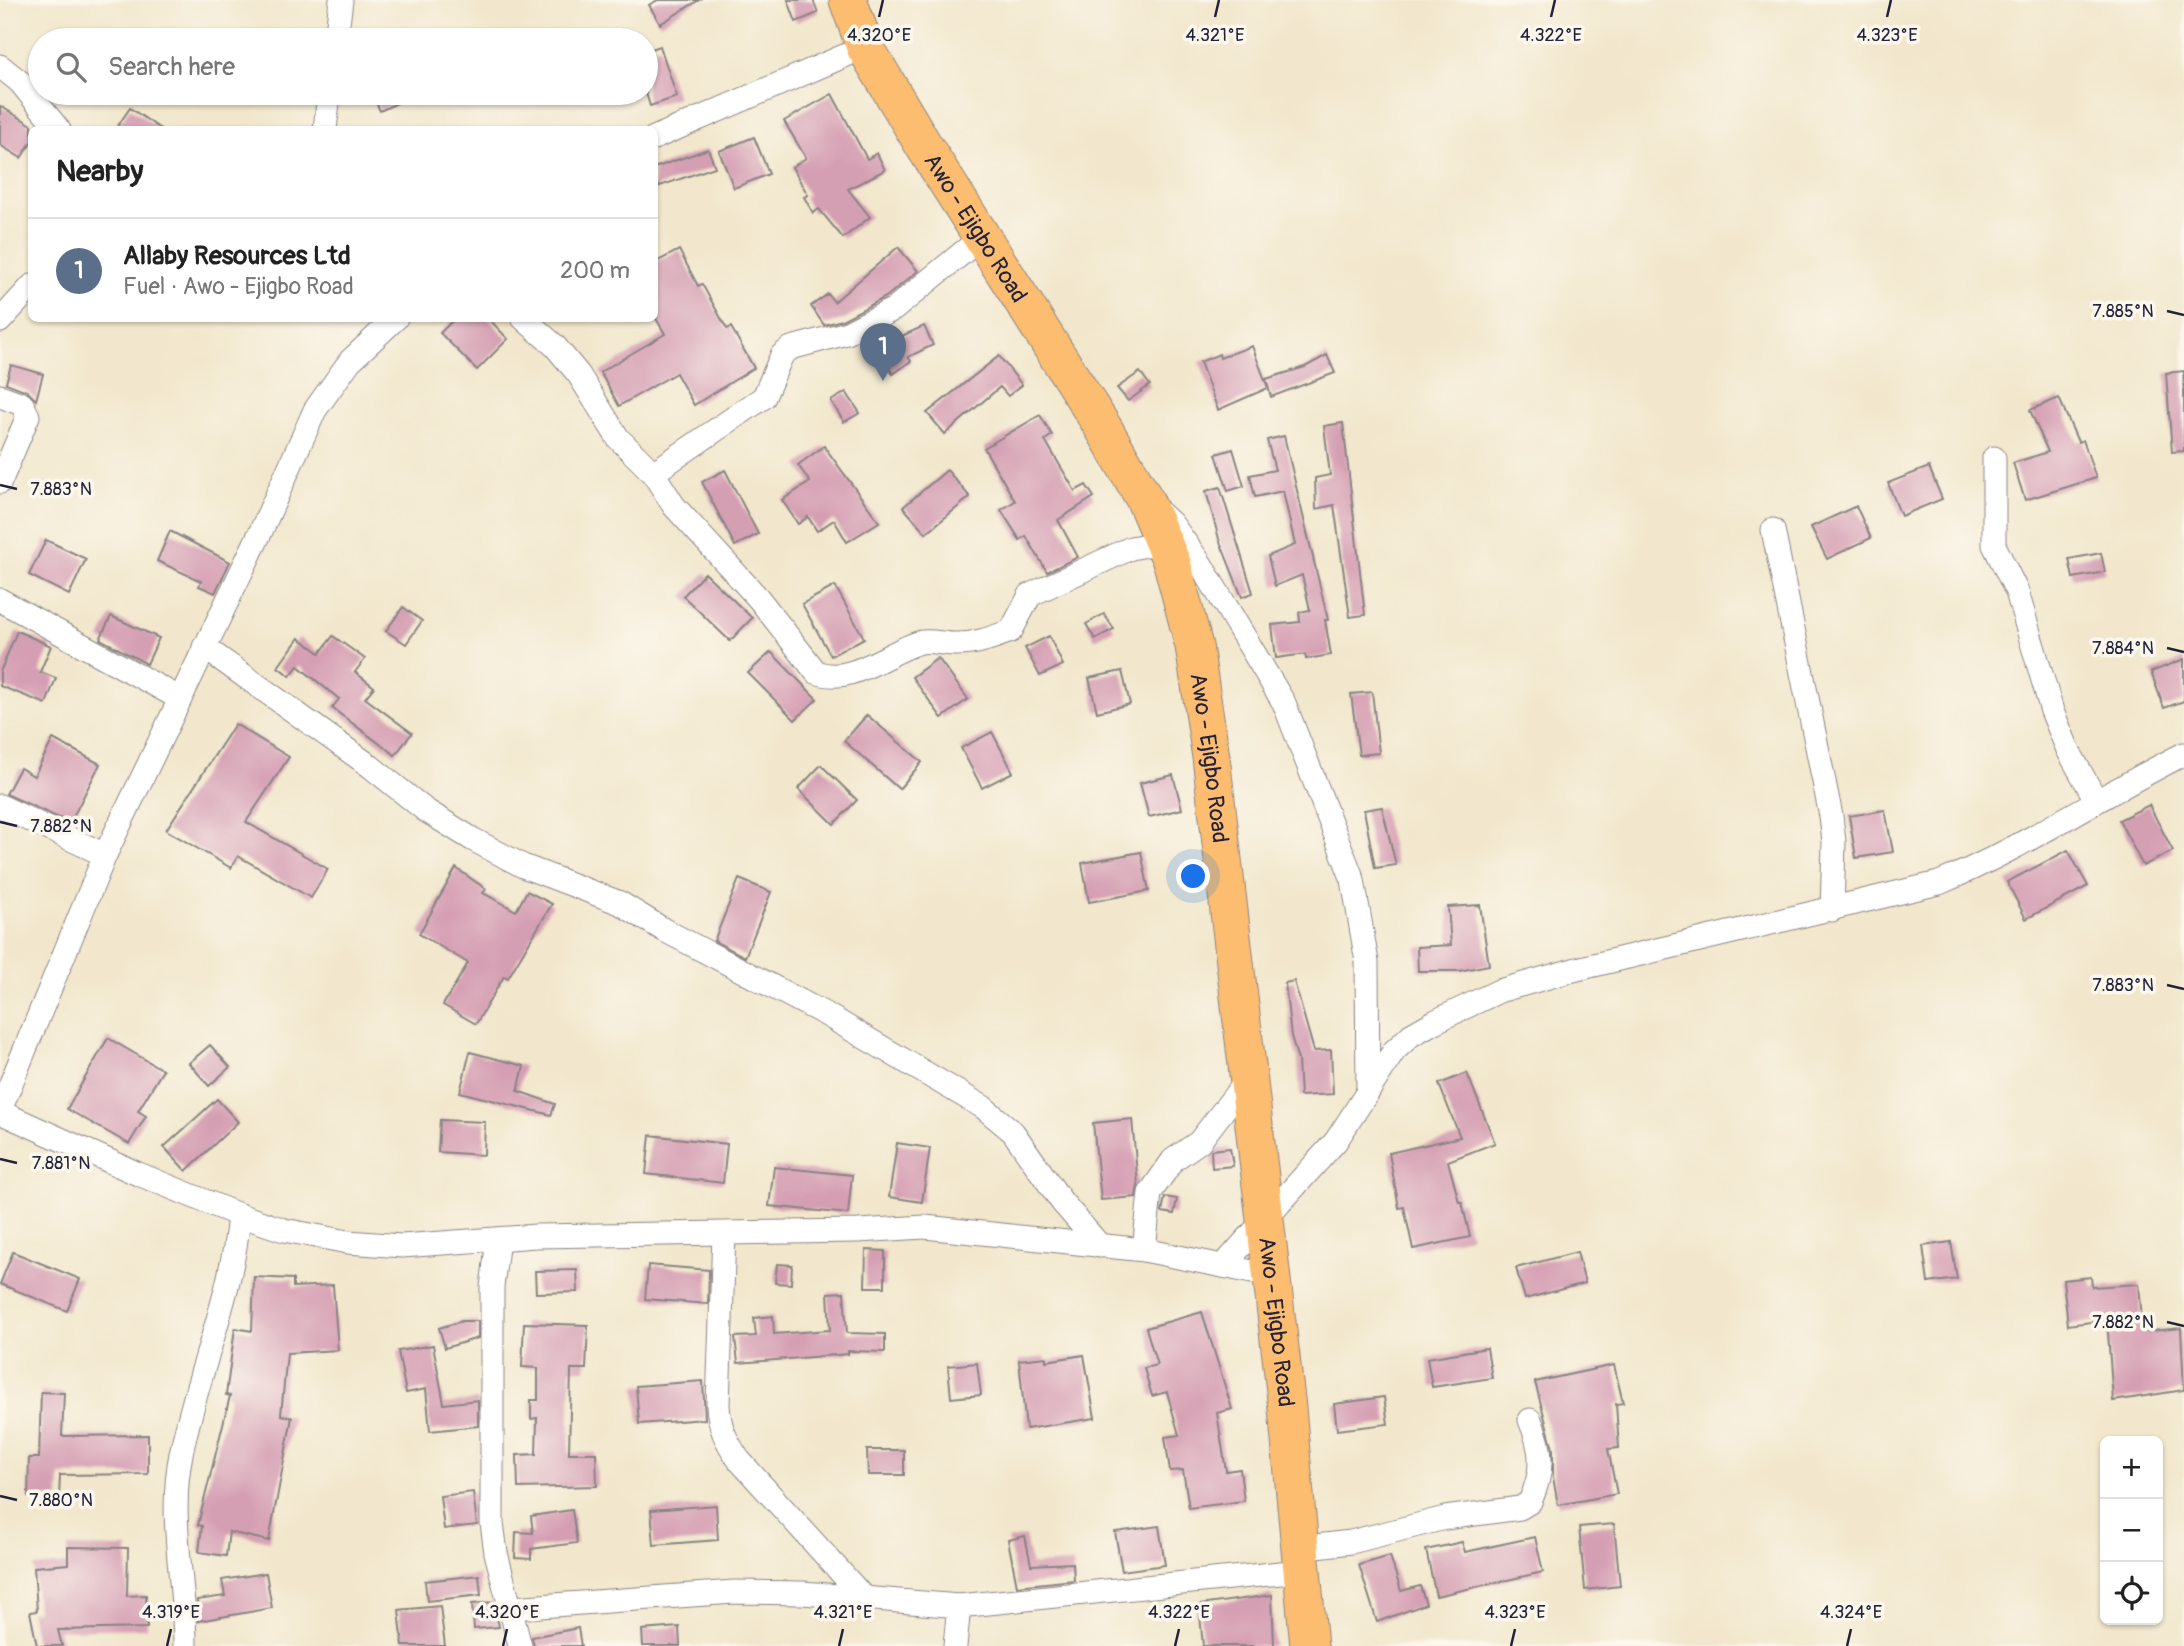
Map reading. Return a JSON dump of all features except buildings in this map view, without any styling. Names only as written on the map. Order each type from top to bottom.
[{"type":"main road","name":"Awo - Ejigbo Road","points":[[848,0],[865,47],[1145,500],[1163,542],[1194,646],[1211,757],[1272,1276],[1309,1646]]},
{"type":"street","points":[[338,28],[341,0]]},
{"type":"street","points":[[658,136],[865,47]]},
{"type":"street","points":[[0,66],[28,92]]},
{"type":"street","points":[[39,105],[56,126]]},
{"type":"street","points":[[325,126],[328,105]]},
{"type":"street","points":[[653,473],[764,397],[782,355],[792,348],[847,333],[894,309],[983,236]]},
{"type":"street","points":[[0,321],[28,290]]},
{"type":"street","points":[[369,322],[370,342]]},
{"type":"street","points":[[392,322],[350,361],[315,410],[105,855],[0,1111],[136,1173],[239,1215],[284,1230],[348,1242],[402,1246],[498,1239],[925,1227],[1144,1250],[1272,1276]]},
{"type":"street","points":[[528,322],[555,346],[579,374],[618,438],[653,473],[683,516],[759,599],[816,672],[825,676],[845,675],[925,641],[958,645],[981,642],[1011,631],[1030,595],[1131,548],[1163,542]]},
{"type":"street","points":[[0,396],[22,404],[28,416],[0,482]]},
{"type":"street","points":[[1994,458],[1994,545],[2017,592],[2052,711],[2068,750],[2096,800]]},
{"type":"street","points":[[1145,500],[1172,524],[1200,563],[1267,672],[1284,703],[1323,797],[1353,880],[1362,920],[1367,962],[1368,1093]]},
{"type":"street","points":[[1773,530],[1831,816],[1834,842],[1832,910]]},
{"type":"street","points":[[0,600],[179,698]]},
{"type":"street","points":[[204,647],[370,766],[425,810],[471,839],[523,866],[620,904],[664,930],[827,1015],[983,1107],[1013,1132],[1062,1202],[1100,1245]]},
{"type":"street","points":[[1223,1266],[1336,1141],[1394,1051],[1411,1035],[1499,991],[1573,970],[1938,883],[1966,872],[2184,754]]},
{"type":"street","points":[[0,806],[105,855]]},
{"type":"street","points":[[1144,1250],[1150,1193],[1173,1160],[1199,1142],[1249,1077]]},
{"type":"street","points":[[185,1646],[176,1543],[177,1487],[188,1427],[225,1303],[239,1215]]},
{"type":"street","points":[[724,1234],[718,1405],[719,1422],[725,1440],[739,1460],[864,1598]]},
{"type":"street","points":[[498,1239],[492,1287],[492,1523],[496,1553],[520,1646]]},
{"type":"street","points":[[512,1608],[734,1592],[803,1592],[959,1606],[1300,1559],[1351,1542],[1445,1518],[1520,1508],[1530,1502],[1541,1465],[1541,1446],[1530,1420]]},
{"type":"street","points":[[955,1646],[959,1606]]},
{"type":"place","name":"Allaby Resources Ltd","points":[[883,381]]}]
